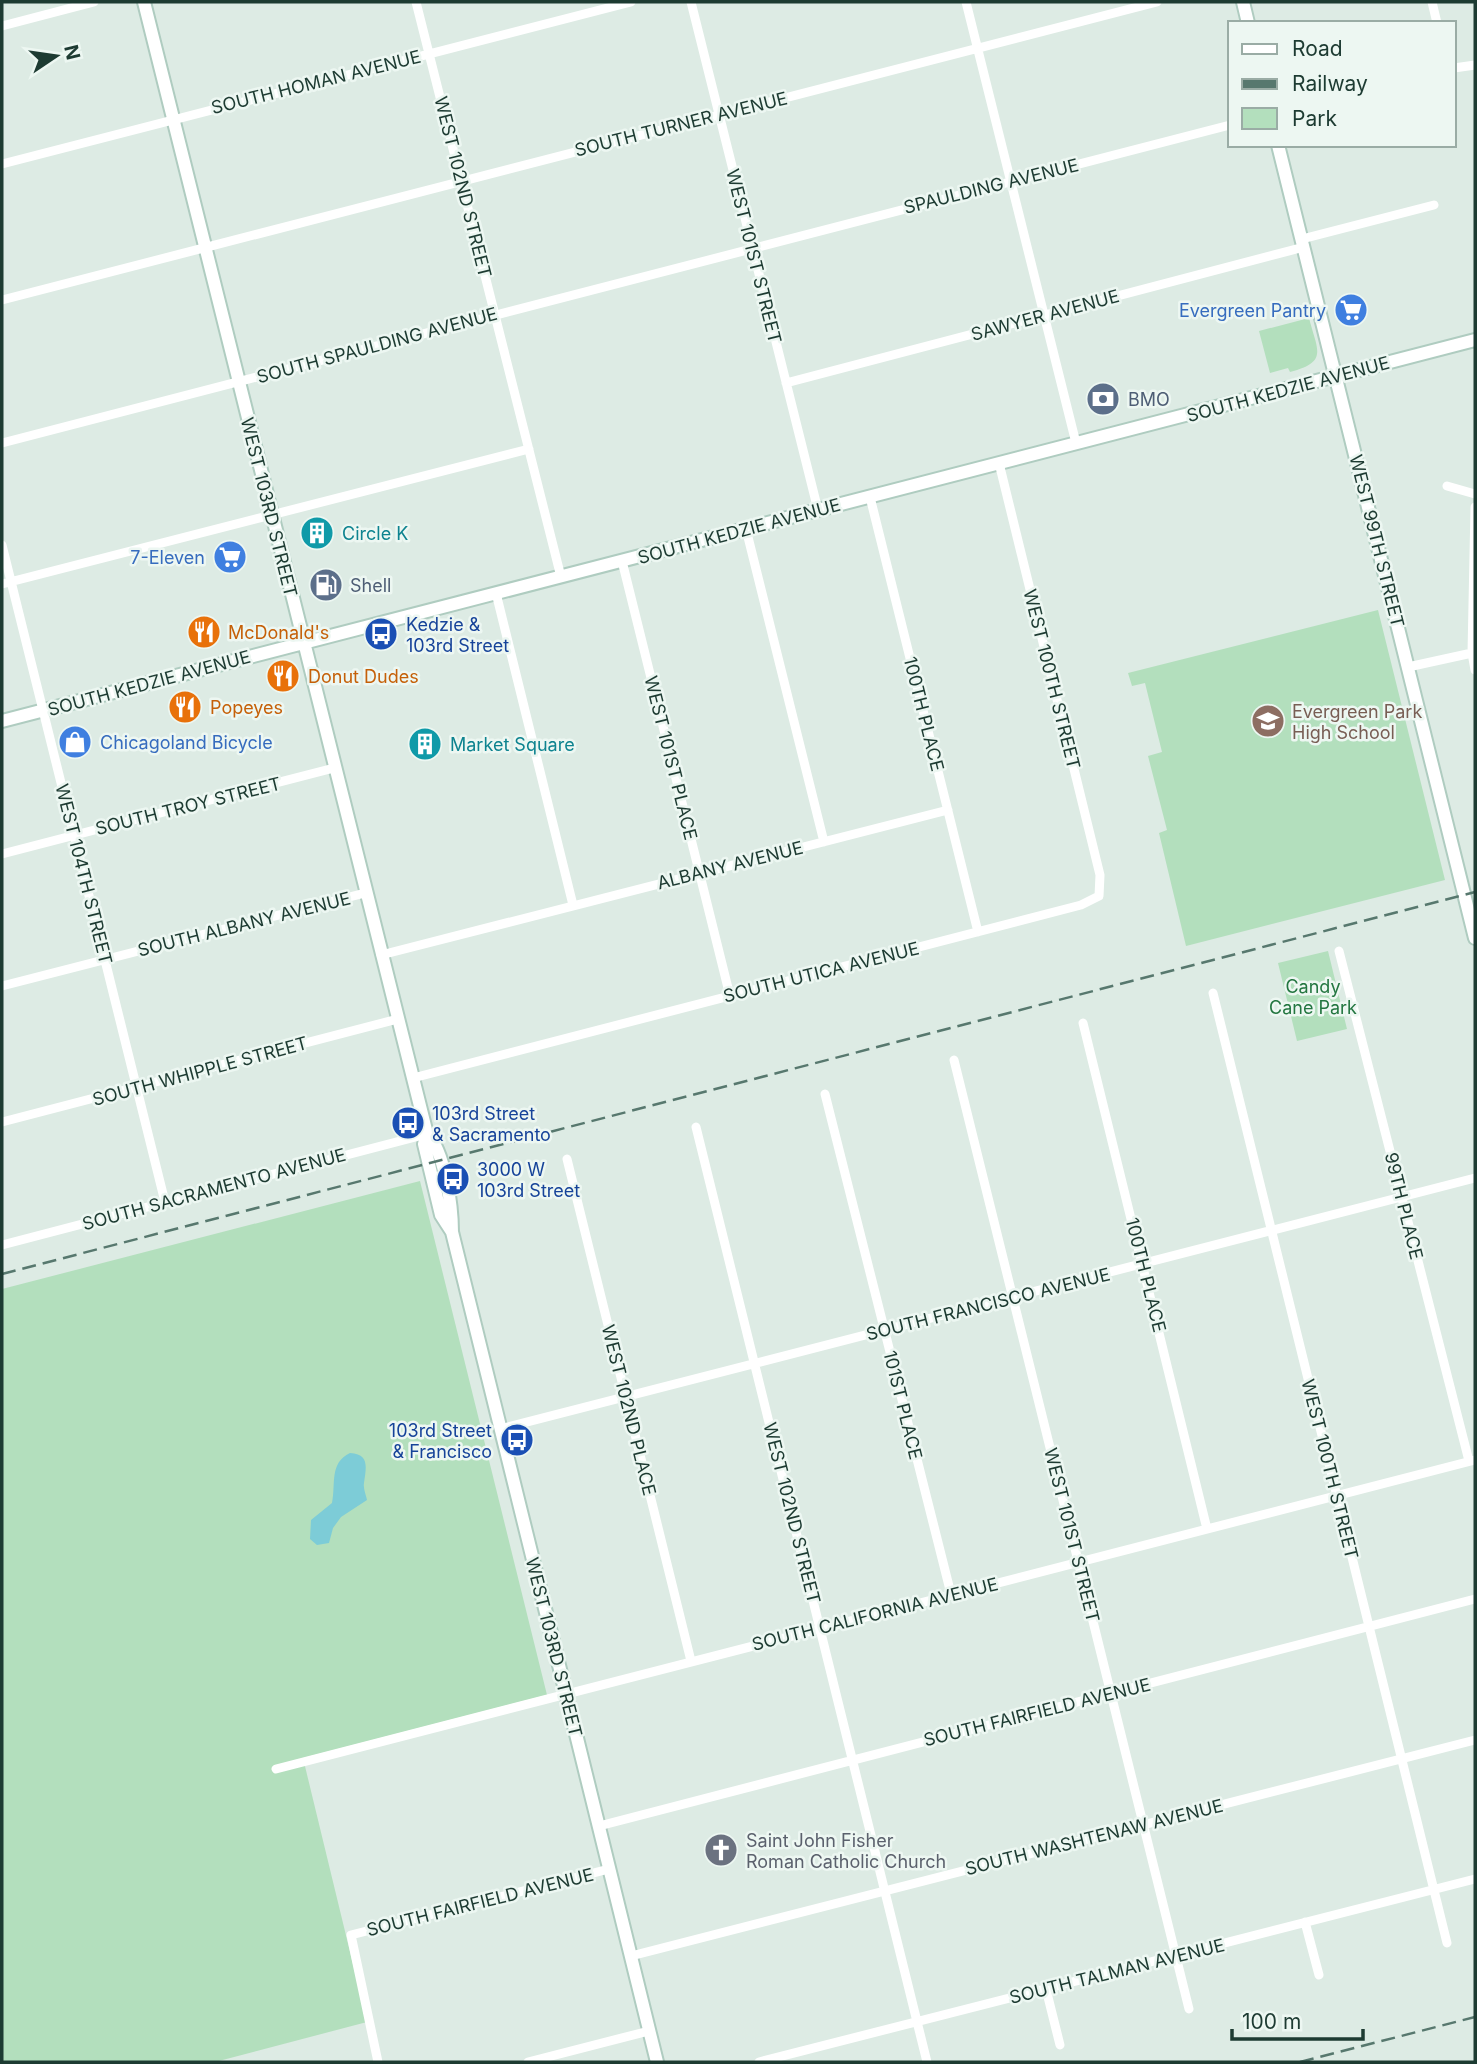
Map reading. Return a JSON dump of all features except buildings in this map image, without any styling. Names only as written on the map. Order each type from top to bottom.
[{"type":"main road","name":"WEST 103RD STREET","points":[[144,2],[412,1078],[427,1134],[435,1142],[440,1160],[452,1211],[452,1232],[657,2062]]},
{"type":"main road","points":[[1243,2],[1248,21]]},
{"type":"main road","name":"WEST 99TH STREET","points":[[1279,147],[1475,938]]},
{"type":"main road","name":"SOUTH KEDZIE AVENUE","points":[[2,720],[1475,340]]},
{"type":"street","points":[[2,26],[94,2]]},
{"type":"street","name":"WEST 102ND STREET","points":[[416,2],[561,577]]},
{"type":"street","name":"SOUTH HOMAN AVENUE","points":[[2,164],[631,2]]},
{"type":"street","name":"WEST 101ST STREET","points":[[691,2],[818,510]]},
{"type":"street","points":[[966,2],[1076,443]]},
{"type":"street","name":"SOUTH TURNER AVENUE","points":[[2,300],[1157,2]]},
{"type":"street","points":[[1432,2],[1437,21]]},
{"type":"street","points":[[1456,68],[1475,65]]},
{"type":"street","name":"SPAULDING AVENUE","points":[[752,247],[1228,126]]},
{"type":"street","name":"SAWYER AVENUE","points":[[786,383],[1044,315],[1434,205]]},
{"type":"street","name":"SOUTH SPAULDING AVENUE","points":[[2,443],[752,247]]},
{"type":"street","points":[[6,583],[529,449]]},
{"type":"street","name":"WEST 100TH STREET","points":[[999,463],[1100,875],[1099,896]]},
{"type":"street","points":[[1447,486],[1475,494]]},
{"type":"street","name":"100TH PLACE","points":[[870,496],[978,932]]},
{"type":"street","points":[[1475,507],[1472,653],[1475,670]]},
{"type":"street","points":[[746,529],[824,842]]},
{"type":"street","name":"WEST 104TH STREET","points":[[2,545],[6,583],[43,710],[165,1202]]},
{"type":"street","name":"WEST 101ST PLACE","points":[[622,561],[730,996]]},
{"type":"street","points":[[496,593],[573,905]]},
{"type":"street","points":[[1408,667],[1472,653]]},
{"type":"street","name":"SOUTH TROY STREET","points":[[2,854],[334,768]]},
{"type":"street","name":"ALBANY AVENUE","points":[[381,955],[948,810]]},
{"type":"street","name":"SOUTH ALBANY AVENUE","points":[[2,986],[365,893]]},
{"type":"street","name":"SOUTH UTICA AVENUE","points":[[412,1078],[1081,905],[1099,896]]},
{"type":"street","name":"99TH PLACE","points":[[1339,951],[1401,1198],[1472,1460]]},
{"type":"street","name":"WEST 100TH STREET","points":[[1213,993],[1447,1943]]},
{"type":"street","name":"SOUTH WHIPPLE STREET","points":[[2,1122],[398,1019]]},
{"type":"street","name":"100TH PLACE","points":[[1083,1023],[1207,1529]]},
{"type":"street","name":"WEST 101ST STREET","points":[[954,1060],[1189,2009]]},
{"type":"street","name":"101ST PLACE","points":[[825,1094],[951,1594]]},
{"type":"street","name":"WEST 102ND STREET","points":[[696,1127],[928,2062]]},
{"type":"street","name":"SOUTH SACRAMENTO AVENUE","points":[[2,1245],[427,1134]]},
{"type":"street","name":"WEST 102ND PLACE","points":[[567,1159],[691,1661]]},
{"type":"street","name":"SOUTH FRANCISCO AVENUE","points":[[500,1429],[1475,1178]]},
{"type":"street","name":"SOUTH CALIFORNIA AVENUE","points":[[276,1769],[1472,1460]]},
{"type":"street","name":"SOUTH FAIRFIELD AVENUE","points":[[598,1826],[1475,1599]]},
{"type":"street","name":"SOUTH WASHTENAW AVENUE","points":[[631,1956],[1475,1740]]},
{"type":"street","name":"SOUTH FAIRFIELD AVENUE","points":[[378,2062],[351,1935],[609,1869]]},
{"type":"street","name":"SOUTH TALMAN AVENUE","points":[[759,2062],[788,2059],[917,2022],[1475,1879]]},
{"type":"street","points":[[1305,1922],[1319,1975]]},
{"type":"street","points":[[1046,1989],[1060,2045]]},
{"type":"street","points":[[528,2062],[649,2031]]},
{"type":"green space","points":[[1309,318],[1317,347],[1315,359],[1311,364],[1290,372],[1288,368],[1270,373],[1259,331]]},
{"type":"green space","points":[[1378,610],[1445,880],[1186,946],[1159,833],[1167,830],[1148,756],[1162,752],[1145,683],[1132,686],[1128,673]]},
{"type":"green space","name":"Candy Cane Park","points":[[1328,951],[1347,1029],[1297,1041],[1278,963]]},
{"type":"green space","points":[[420,1181],[547,1695],[303,1758],[367,2022],[215,2062],[2,2062],[2,1289]]},
{"type":"water","points":[[350,1453],[364,1459],[367,1500],[341,1517],[333,1528],[329,1543],[317,1545],[310,1539],[311,1520],[332,1503],[336,1468],[343,1457]]},
{"type":"railway","points":[[2,1274],[1475,892]]},
{"type":"railway","points":[[1300,2062],[1475,2017]]},
{"type":"place","name":"Evergreen Pantry","points":[[1351,310]]},
{"type":"place","name":"BMO","points":[[1103,399]]},
{"type":"place","name":"Circle K","points":[[317,533]]},
{"type":"place","name":"7-Eleven","points":[[230,557]]},
{"type":"place","name":"Shell","points":[[326,585]]},
{"type":"place","name":"McDonald's","points":[[204,632]]},
{"type":"place","name":"Kedzie & 103rd Street","points":[[381,634]]},
{"type":"place","name":"Donut Dudes","points":[[283,676]]},
{"type":"place","name":"Popeyes","points":[[185,707]]},
{"type":"place","name":"Evergreen Park High School","points":[[1268,721]]},
{"type":"place","name":"Chicagoland Bicycle","points":[[75,742]]},
{"type":"place","name":"Market Square","points":[[425,744]]},
{"type":"place","name":"103rd Street & Sacramento","points":[[408,1123]]},
{"type":"place","name":"3000 W 103rd Street","points":[[453,1179]]},
{"type":"place","name":"103rd Street & Francisco","points":[[517,1440]]},
{"type":"place","name":"Saint John Fisher Roman Catholic Church","points":[[721,1850]]}]
